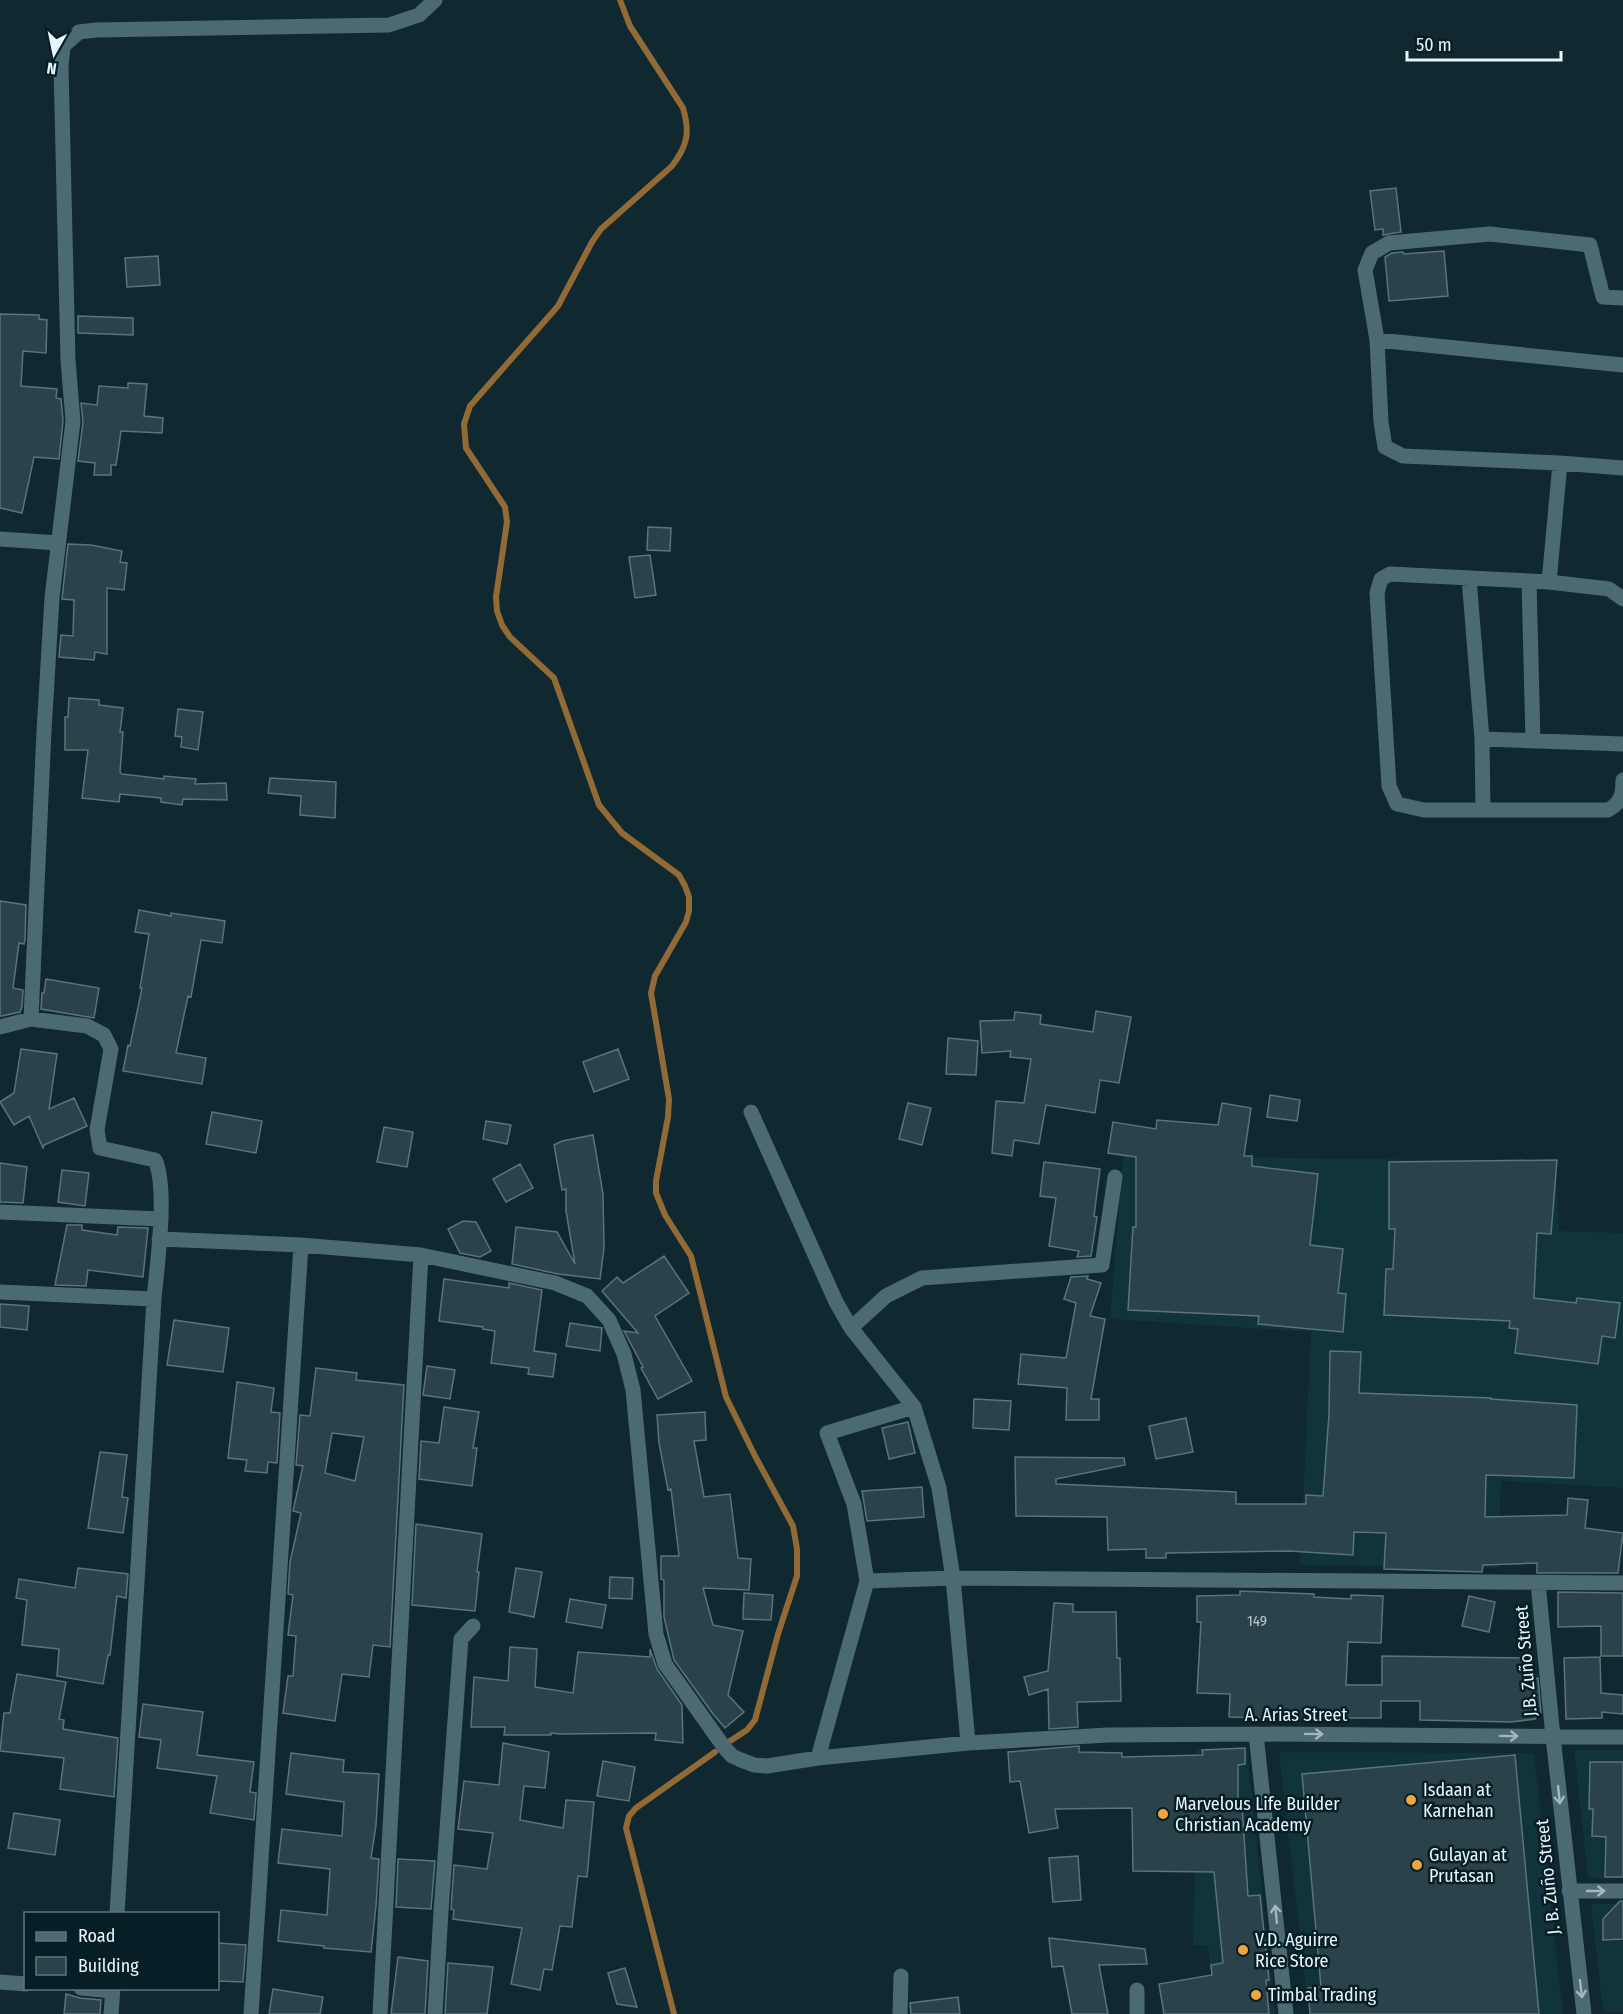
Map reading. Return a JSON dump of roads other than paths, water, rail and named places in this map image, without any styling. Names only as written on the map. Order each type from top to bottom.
[{"type":"street","points":[[31,1019],[52,598],[73,421],[68,360],[65,266],[61,67],[63,46],[79,32],[96,30],[389,25],[419,15],[435,0]]},
{"type":"street","points":[[1623,298],[1603,297],[1590,245],[1490,234],[1389,243],[1372,253],[1365,270],[1377,340],[1381,422],[1385,447],[1403,456],[1623,468]]},
{"type":"street","points":[[1377,340],[1623,365]]},
{"type":"street","points":[[1548,582],[1560,463]]},
{"type":"street","points":[[0,539],[58,543]]},
{"type":"street","points":[[1623,599],[1609,589],[1548,582],[1390,574],[1381,579],[1377,593],[1389,786],[1397,804],[1424,810],[1608,810],[1616,806],[1623,794],[1623,780]]},
{"type":"street","points":[[1469,578],[1482,739],[1483,810]]},
{"type":"street","points":[[1529,581],[1533,741]]},
{"type":"street","points":[[1482,739],[1623,744]]},
{"type":"street","points":[[0,1027],[31,1019],[87,1026],[104,1035],[111,1049],[97,1130],[100,1148],[154,1160],[160,1170],[159,1239],[117,1912]]},
{"type":"street","points":[[752,1112],[827,1285],[851,1328],[914,1407],[939,1488],[953,1578],[968,1743]]},
{"type":"street","points":[[851,1328],[886,1296],[922,1278],[1102,1265],[1115,1177]]},
{"type":"street","points":[[0,1212],[160,1219]]},
{"type":"street","name":"A. Arias Street","points":[[159,1239],[301,1245],[421,1256],[555,1283],[587,1296],[609,1320],[624,1354],[633,1390],[656,1634],[665,1664],[724,1747],[732,1756],[754,1765],[767,1766],[818,1758],[968,1743],[1108,1735],[1623,1737]]},
{"type":"street","points":[[251,2014],[301,1245]]},
{"type":"street","points":[[381,2014],[421,1256]]},
{"type":"street","points":[[0,1292],[154,1299]]},
{"type":"street","points":[[818,1758],[867,1581],[854,1504],[827,1432],[914,1407]]},
{"type":"street","points":[[867,1581],[953,1578],[1623,1583]]},
{"type":"street","name":"J.B. Zuño Street","points":[[1538,1583],[1552,1737]]},
{"type":"street","points":[[435,2014],[461,1639],[473,1626]]},
{"type":"street","points":[[1256,1734],[1286,2014]]},
{"type":"street","name":"J. B. Zuño Street","points":[[1552,1737],[1584,2014]]},
{"type":"street","points":[[1569,1891],[1623,1891]]},
{"type":"street","points":[[900,2014],[901,1976]]},
{"type":"street","points":[[0,1982],[24,1984]]},
{"type":"street","points":[[111,2014],[113,1990]]},
{"type":"street","points":[[1137,1990],[1137,2014]]},
{"type":"waterway","points":[[620,0],[630,26],[683,108],[687,131],[684,145],[672,166],[601,229],[558,306],[470,406],[464,424],[466,448],[505,507],[507,522],[496,597],[497,611],[502,625],[510,637],[554,678],[599,805],[622,833],[679,875],[689,897],[686,922],[655,976],[651,993],[669,1099],[656,1193],[665,1215],[691,1256],[726,1397],[793,1526],[797,1549],[797,1576],[778,1634],[755,1720],[747,1730],[730,1741]]},
{"type":"waterway","points":[[674,2014],[626,1828],[629,1816],[636,1808],[715,1752]]},
{"type":"place","name":"Isdaan at Karnehan","points":[[1411,1800]]},
{"type":"place","name":"Marvelous Life Builder Christian Academy","points":[[1163,1814]]},
{"type":"place","name":"Gulayan at Prutasan","points":[[1417,1865]]},
{"type":"place","name":"V.D. Aguirre Rice Store","points":[[1243,1950]]},
{"type":"place","name":"Timbal Trading","points":[[1256,1995]]}]
